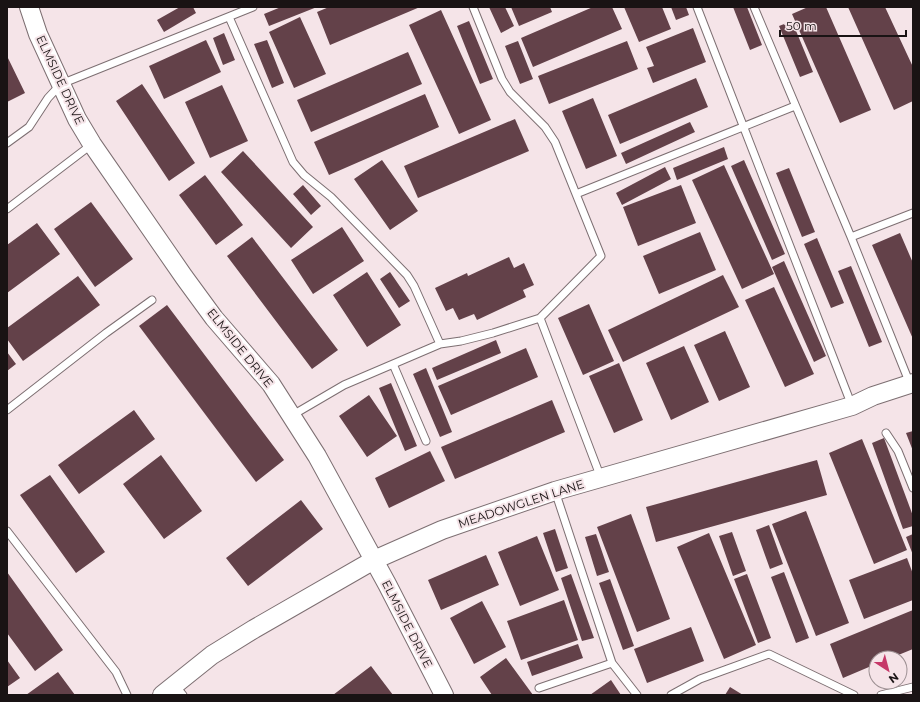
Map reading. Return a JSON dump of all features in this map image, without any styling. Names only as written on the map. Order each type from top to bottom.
[{"type":"street","name":"ELMSIDE DRIVE","points":[[29,7],[38,34],[78,119],[92,144],[214,318],[271,384],[317,456],[374,560],[444,695]]},
{"type":"street","name":"MEADOWGLEN LANE","points":[[173,691],[212,655],[374,560],[442,530],[555,491],[852,406],[873,396],[912,384]]},
{"type":"lane","points":[[7,143],[29,127],[48,98],[61,84],[253,7]]},
{"type":"lane","points":[[291,416],[344,385],[440,344],[461,341],[493,333],[540,318],[601,256],[555,142],[545,127],[510,92],[502,79],[473,7]]},
{"type":"lane","points":[[697,7],[852,406]]},
{"type":"lane","points":[[754,7],[912,384]]},
{"type":"lane","points":[[229,17],[293,162],[304,175],[331,196],[407,275],[414,286],[440,344]]},
{"type":"lane","points":[[576,194],[795,106]]},
{"type":"lane","points":[[7,209],[92,144]]},
{"type":"lane","points":[[851,237],[913,213]]},
{"type":"lane","points":[[7,410],[106,333],[152,300]]},
{"type":"lane","points":[[540,318],[601,478]]},
{"type":"lane","points":[[393,364],[426,441]]},
{"type":"lane","points":[[886,433],[898,451],[913,488]]},
{"type":"lane","points":[[555,491],[612,663],[637,695]]},
{"type":"lane","points":[[7,531],[116,672],[127,695]]},
{"type":"lane","points":[[671,695],[700,679],[769,654],[854,695]]},
{"type":"lane","points":[[539,688],[612,663]]},
{"type":"lane","points":[[881,695],[913,686]]},
{"type":"building","points":[[180,7],[193,7],[196,13],[164,32],[157,20]]},
{"type":"building","points":[[281,7],[317,7],[269,26],[264,14]]},
{"type":"building","points":[[329,7],[420,7],[330,45],[317,12]]},
{"type":"building","points":[[489,7],[505,7],[514,26],[501,33]]},
{"type":"building","points":[[511,7],[550,7],[552,12],[519,26]]},
{"type":"building","points":[[593,7],[612,7],[622,29],[533,67],[521,38]]},
{"type":"building","points":[[624,7],[662,7],[671,29],[639,42]]},
{"type":"building","points":[[671,7],[686,7],[689,15],[676,20]]},
{"type":"building","points":[[733,7],[747,7],[762,45],[750,50]]},
{"type":"building","points":[[808,7],[826,7],[871,110],[840,123],[792,14]]},
{"type":"building","points":[[848,7],[885,7],[913,67],[913,101],[894,110]]},
{"type":"building","points":[[441,10],[491,120],[459,134],[409,25]]},
{"type":"building","points":[[300,17],[326,74],[294,88],[269,32]]},
{"type":"building","points":[[469,21],[493,79],[480,84],[457,26]]},
{"type":"building","points":[[792,21],[813,72],[800,77],[779,26]]},
{"type":"building","points":[[693,28],[706,62],[653,83],[647,68],[654,66],[646,47]]},
{"type":"building","points":[[224,33],[235,60],[223,65],[213,38]]},
{"type":"building","points":[[206,40],[221,72],[164,99],[149,66]]},
{"type":"building","points":[[267,40],[284,83],[272,88],[254,44]]},
{"type":"building","points":[[518,41],[533,79],[520,84],[505,46]]},
{"type":"building","points":[[627,41],[638,69],[549,104],[538,76]]},
{"type":"building","points":[[408,52],[422,84],[311,132],[297,100]]},
{"type":"building","points":[[7,56],[25,93],[7,102]]},
{"type":"building","points":[[696,78],[708,107],[620,144],[608,115]]},
{"type":"building","points":[[142,84],[195,163],[169,181],[116,101]]},
{"type":"building","points":[[222,85],[248,141],[210,158],[185,102]]},
{"type":"building","points":[[425,94],[439,127],[329,175],[314,142]]},
{"type":"building","points":[[593,98],[617,156],[586,169],[562,111]]},
{"type":"building","points":[[515,119],[529,151],[418,198],[404,166]]},
{"type":"building","points":[[690,122],[695,132],[626,164],[621,153]]},
{"type":"building","points":[[724,147],[728,159],[677,180],[673,168]]},
{"type":"building","points":[[243,151],[313,227],[291,248],[221,172]]},
{"type":"building","points":[[382,160],[418,211],[390,230],[354,179]]},
{"type":"building","points":[[744,160],[785,254],[772,260],[731,166]]},
{"type":"building","points":[[724,165],[774,274],[742,289],[692,180]]},
{"type":"building","points":[[665,167],[671,179],[622,205],[616,193]]},
{"type":"building","points":[[789,168],[815,232],[802,237],[776,173]]},
{"type":"building","points":[[205,175],[243,225],[216,245],[179,195]]},
{"type":"building","points":[[303,185],[321,206],[311,215],[293,194]]},
{"type":"building","points":[[681,185],[696,223],[638,246],[623,207]]},
{"type":"building","points":[[91,202],[133,259],[95,287],[54,229]]},
{"type":"building","points":[[37,223],[60,254],[7,293],[7,245]]},
{"type":"building","points":[[342,227],[364,261],[313,294],[291,260]]},
{"type":"building","points":[[700,232],[716,270],[659,294],[643,256]]},
{"type":"building","points":[[900,233],[913,263],[913,339],[872,245]]},
{"type":"building","points":[[252,237],[338,350],[312,369],[227,256]]},
{"type":"building","points":[[817,238],[844,303],[831,308],[804,244]]},
{"type":"building","points":[[509,257],[514,268],[524,263],[534,285],[523,290],[526,297],[477,320],[474,314],[459,320],[453,308],[446,311],[435,288],[467,273],[468,276]]},
{"type":"building","points":[[784,261],[826,356],[814,362],[772,267]]},
{"type":"building","points":[[851,266],[882,342],[869,347],[838,271]]},
{"type":"building","points":[[367,272],[401,325],[367,347],[333,295]]},
{"type":"building","points":[[390,272],[410,301],[399,308],[380,279]]},
{"type":"building","points":[[723,275],[739,307],[623,362],[608,330]]},
{"type":"building","points":[[78,276],[100,305],[23,361],[7,339],[7,328]]},
{"type":"building","points":[[774,287],[814,374],[785,387],[745,300]]},
{"type":"building","points":[[589,304],[614,361],[583,375],[558,318]]},
{"type":"building","points":[[167,305],[284,460],[256,482],[139,326]]},
{"type":"building","points":[[725,331],[750,387],[719,401],[694,345]]},
{"type":"building","points":[[496,340],[501,353],[437,380],[432,368]]},
{"type":"building","points":[[684,346],[709,402],[671,420],[646,363]]},
{"type":"building","points":[[526,348],[538,377],[451,415],[438,386]]},
{"type":"building","points":[[7,352],[16,364],[7,371]]},
{"type":"building","points":[[619,363],[643,420],[614,433],[589,376]]},
{"type":"building","points":[[426,368],[452,432],[440,437],[413,374]]},
{"type":"building","points":[[391,383],[417,446],[405,451],[379,388]]},
{"type":"building","points":[[369,395],[397,436],[367,457],[339,416]]},
{"type":"building","points":[[552,400],[565,432],[455,479],[441,447]]},
{"type":"building","points":[[134,410],[155,439],[79,494],[58,465]]},
{"type":"building","points":[[913,431],[913,451],[906,433]]},
{"type":"building","points":[[884,438],[913,516],[913,526],[903,529],[872,443]]},
{"type":"building","points":[[862,439],[907,550],[874,564],[829,453]]},
{"type":"building","points":[[430,451],[445,481],[389,508],[375,478]]},
{"type":"building","points":[[161,455],[202,511],[164,539],[123,484]]},
{"type":"building","points":[[817,460],[827,495],[656,542],[646,507]]},
{"type":"building","points":[[50,475],[105,552],[76,573],[20,495]]},
{"type":"building","points":[[301,500],[323,529],[248,586],[226,558]]},
{"type":"building","points":[[806,511],[849,623],[816,636],[772,524]]},
{"type":"building","points":[[631,514],[670,619],[637,632],[597,527]]},
{"type":"building","points":[[769,525],[783,564],[770,569],[756,530]]},
{"type":"building","points":[[555,529],[568,568],[556,572],[543,533]]},
{"type":"building","points":[[732,532],[746,571],[733,576],[719,536]]},
{"type":"building","points":[[709,533],[756,645],[724,659],[677,547]]},
{"type":"building","points":[[596,534],[609,572],[597,576],[585,537]]},
{"type":"building","points":[[913,534],[913,555],[906,537]]},
{"type":"building","points":[[537,536],[559,590],[520,606],[498,552]]},
{"type":"building","points":[[486,555],[499,585],[441,610],[428,580]]},
{"type":"building","points":[[907,558],[913,574],[913,600],[864,619],[849,580]]},
{"type":"building","points":[[7,572],[63,650],[35,671],[7,633]]},
{"type":"building","points":[[784,572],[809,638],[796,643],[771,577]]},
{"type":"building","points":[[571,574],[594,638],[582,641],[561,578]]},
{"type":"building","points":[[747,574],[771,638],[758,643],[734,579]]},
{"type":"building","points":[[610,579],[634,646],[623,650],[599,583]]},
{"type":"building","points":[[564,600],[578,640],[521,660],[507,621]]},
{"type":"building","points":[[482,601],[506,647],[474,664],[450,618]]},
{"type":"building","points":[[913,610],[913,649],[908,651],[868,650],[868,667],[843,678],[830,644]]},
{"type":"building","points":[[691,627],[704,661],[647,683],[634,649]]},
{"type":"building","points":[[578,644],[583,658],[532,676],[527,662]]},
{"type":"building","points":[[506,658],[533,695],[492,695],[480,677]]},
{"type":"building","points":[[7,660],[20,678],[7,687]]},
{"type":"building","points":[[371,666],[393,695],[333,695]]},
{"type":"building","points":[[58,672],[75,695],[26,695]]},
{"type":"building","points":[[611,680],[621,695],[590,695]]},
{"type":"building","points":[[730,687],[743,695],[725,695]]}]
